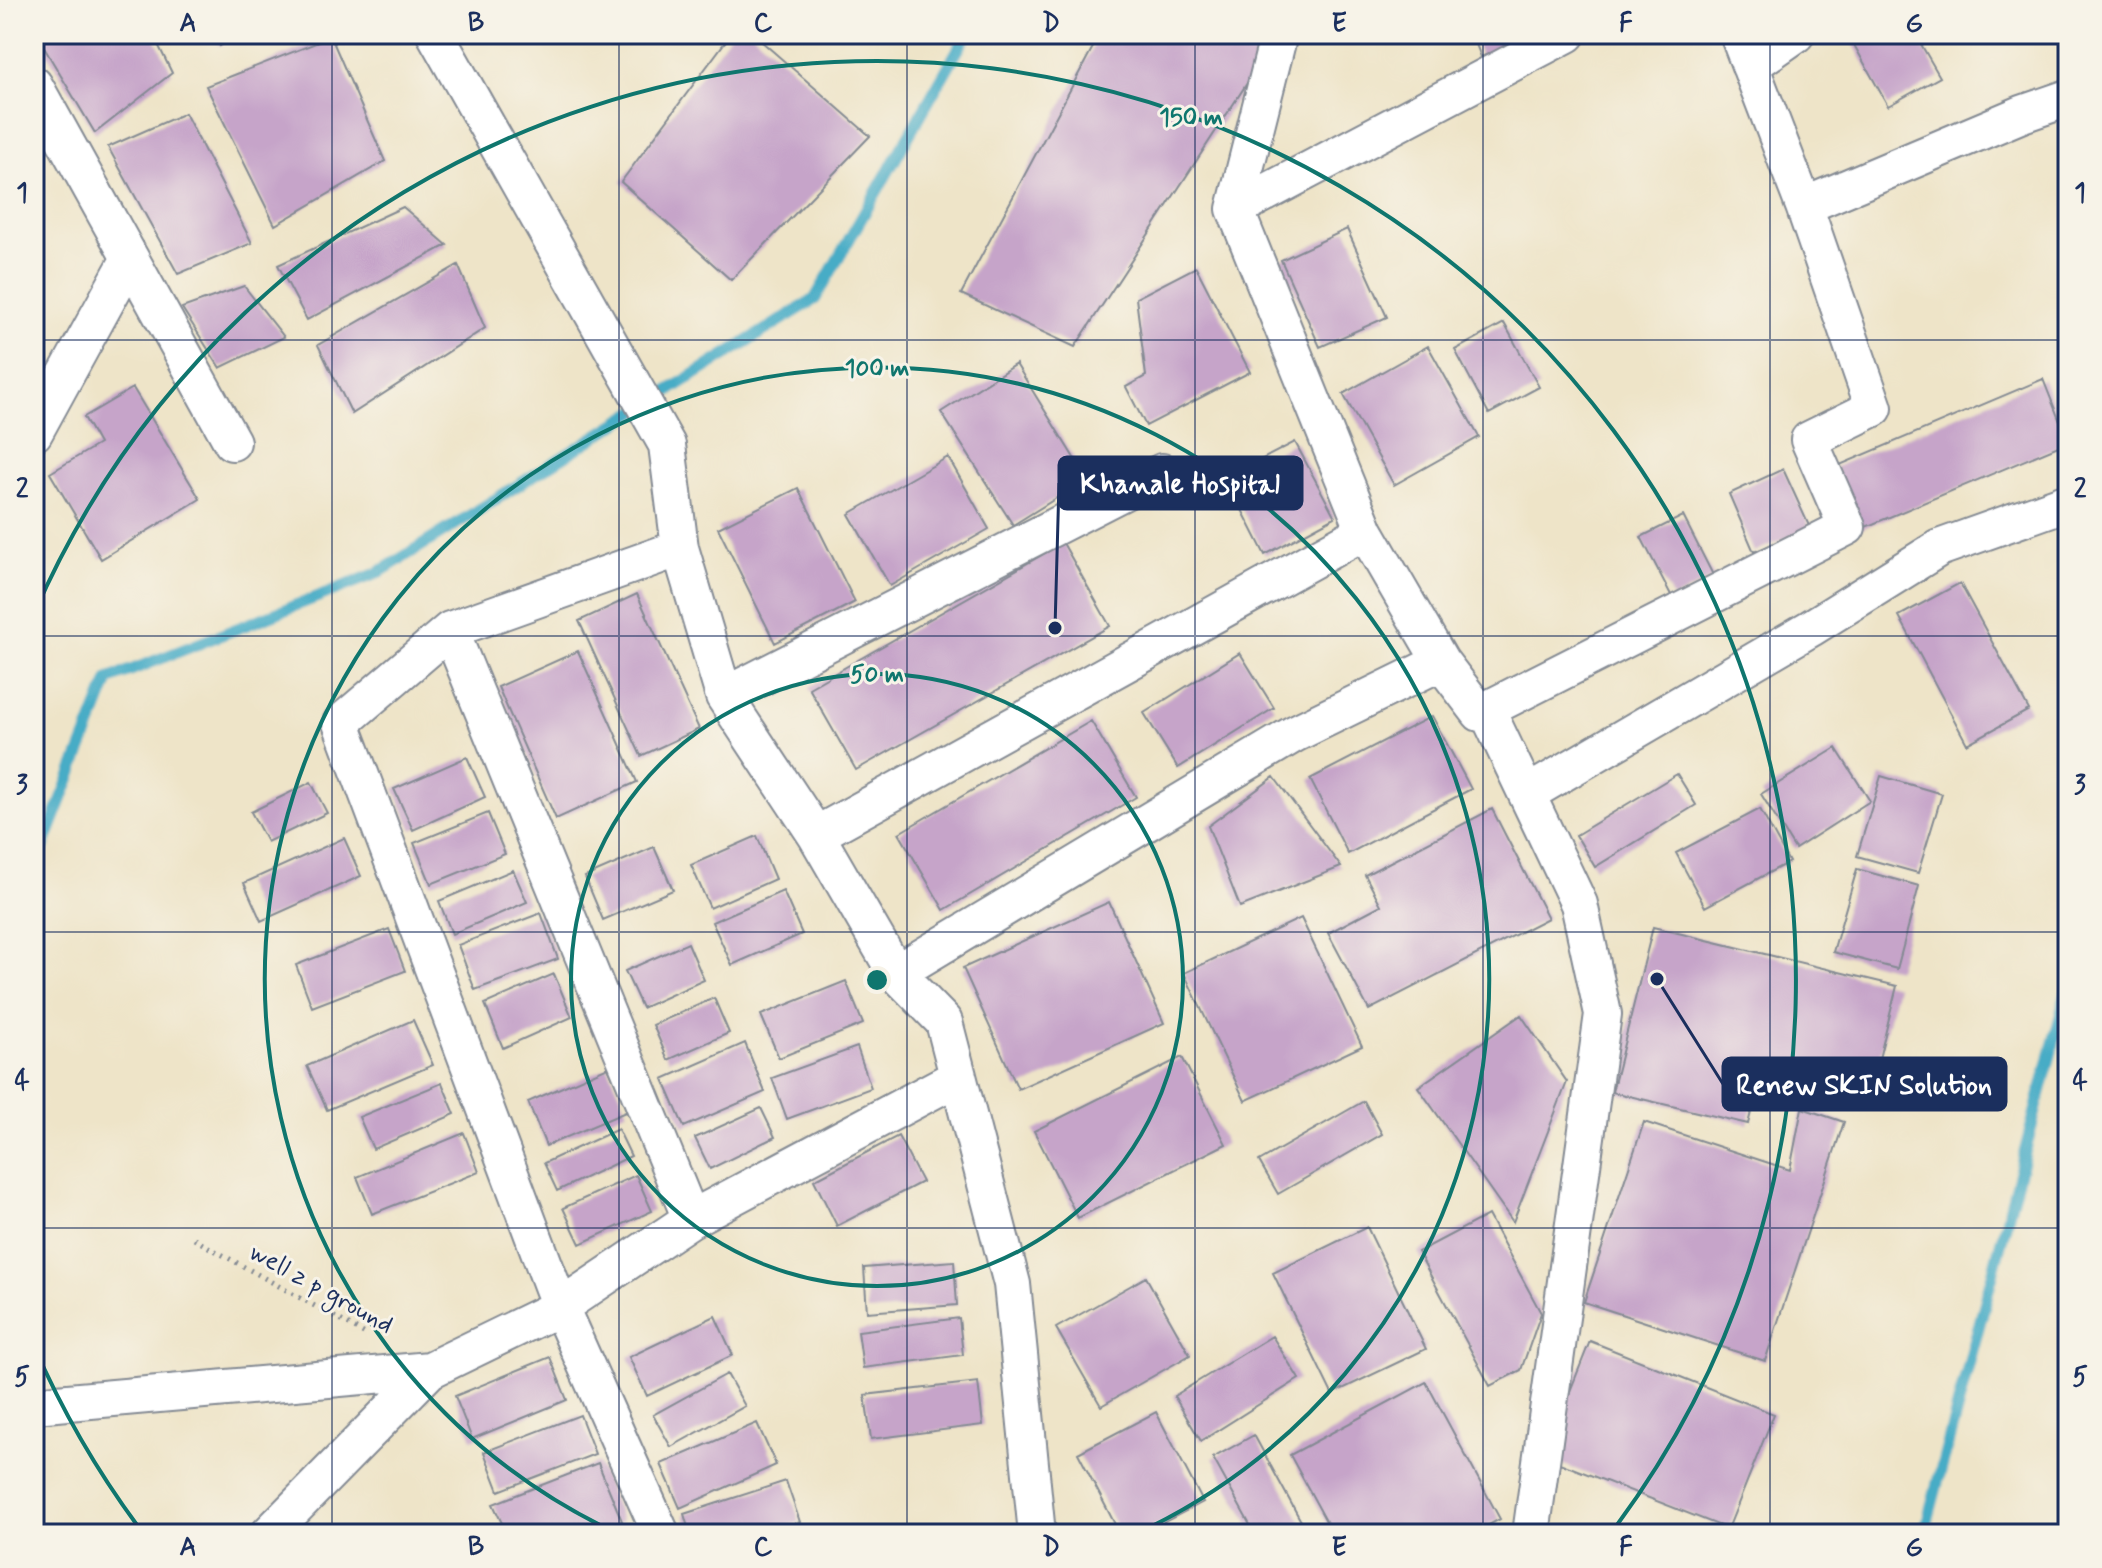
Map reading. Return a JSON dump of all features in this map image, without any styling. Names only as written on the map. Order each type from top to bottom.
[{"type":"street","points":[[435,34],[667,445],[680,548],[724,696],[816,835],[896,973],[944,1022],[1012,1284],[1037,1534]]},
{"type":"street","points":[[1279,34],[1235,209],[1365,531],[1441,662],[1480,713]]},
{"type":"street","points":[[1235,209],[1567,34]]},
{"type":"street","points":[[1480,713],[1847,527],[1809,440],[1874,408],[1804,206],[1744,50],[1796,34]]},
{"type":"street","points":[[34,85],[232,442]]},
{"type":"street","points":[[1804,206],[2022,114],[2068,98]]},
{"type":"street","points":[[34,433],[130,258]]},
{"type":"street","points":[[724,696],[1162,472]]},
{"type":"street","points":[[1527,794],[1811,628],[1939,548],[2068,502]]},
{"type":"street","points":[[816,835],[1365,531]]},
{"type":"street","points":[[661,1534],[560,1307],[341,723],[450,630],[680,548]]},
{"type":"street","points":[[450,630],[691,1219]]},
{"type":"street","points":[[896,973],[1294,734],[1441,662]]},
{"type":"street","points":[[1480,713],[1488,713],[1579,904],[1603,1014],[1531,1534]]},
{"type":"street","points":[[269,1534],[430,1370],[560,1307],[691,1219],[958,1077]]},
{"type":"street","points":[[34,1405],[430,1370]]},
{"type":"path","name":"well z p ground","points":[[194,1239],[375,1340]]},
{"type":"building","points":[[36,34],[153,34],[172,73],[95,133]]},
{"type":"building","points":[[213,34],[235,34],[220,46]]},
{"type":"building","points":[[731,34],[753,34],[870,136],[731,280],[621,182]]},
{"type":"building","points":[[1100,34],[1279,34],[1075,347],[961,294]]},
{"type":"building","points":[[1472,34],[1537,34],[1481,57]]},
{"type":"building","points":[[1848,34],[1915,34],[1940,77],[1888,106]]},
{"type":"building","points":[[331,37],[385,161],[275,225],[206,86]]},
{"type":"building","points":[[185,113],[252,243],[178,274],[108,147]]},
{"type":"building","points":[[403,207],[447,245],[307,320],[278,265]]},
{"type":"building","points":[[1347,229],[1387,317],[1320,347],[1281,260]]},
{"type":"building","points":[[458,265],[485,328],[352,414],[318,345]]},
{"type":"building","points":[[1196,267],[1250,372],[1146,426],[1126,387],[1146,376],[1136,298]]},
{"type":"building","points":[[244,286],[284,337],[220,368],[182,308]]},
{"type":"building","points":[[1504,323],[1539,387],[1489,414],[1455,350]]},
{"type":"building","points":[[1428,346],[1479,437],[1394,485],[1343,394]]},
{"type":"building","points":[[1016,364],[1087,479],[1013,525],[941,412]]},
{"type":"building","points":[[2043,379],[2068,442],[1861,529],[1835,467]]},
{"type":"building","points":[[133,388],[200,499],[101,559],[50,473],[99,444],[84,417]]},
{"type":"building","points":[[1295,442],[1335,517],[1265,555],[1226,478]]},
{"type":"building","points":[[948,457],[989,529],[890,586],[849,514]]},
{"type":"building","points":[[1783,469],[1810,528],[1754,552],[1729,494]]},
{"type":"building","points":[[798,488],[855,602],[775,643],[718,528]]},
{"type":"building","points":[[1683,516],[1714,577],[1673,599],[1641,537]]},
{"type":"building","points":[[1063,543],[1110,626],[856,770],[809,688]]},
{"type":"building","points":[[1960,583],[2029,710],[1967,744],[1899,616]]},
{"type":"building","points":[[637,594],[699,729],[641,756],[579,621]]},
{"type":"building","points":[[578,651],[637,782],[556,819],[498,687]]},
{"type":"building","points":[[1240,653],[1274,708],[1178,768],[1144,713]]},
{"type":"building","points":[[1432,716],[1471,789],[1348,854],[1310,779]]},
{"type":"building","points":[[1091,721],[1136,797],[944,910],[899,833]]},
{"type":"building","points":[[1836,748],[1870,801],[1795,849],[1761,794]]},
{"type":"building","points":[[467,757],[485,797],[413,830],[394,789]]},
{"type":"building","points":[[1677,774],[1696,805],[1595,867],[1576,835]]},
{"type":"building","points":[[1881,776],[1942,794],[1918,873],[1857,856]]},
{"type":"building","points":[[1274,777],[1341,867],[1240,907],[1208,826]]},
{"type":"building","points":[[311,782],[327,813],[267,842],[251,812]]},
{"type":"building","points":[[1492,809],[1548,918],[1369,1010],[1328,933],[1381,905],[1365,875]]},
{"type":"building","points":[[1760,809],[1789,862],[1705,907],[1676,853]]},
{"type":"building","points":[[488,813],[505,854],[431,884],[414,843]]},
{"type":"building","points":[[757,836],[775,879],[710,908],[691,865]]},
{"type":"building","points":[[344,838],[361,876],[261,921],[244,883]]},
{"type":"building","points":[[654,847],[673,890],[603,920],[585,877]]},
{"type":"building","points":[[1857,869],[1919,886],[1897,969],[1833,952]]},
{"type":"building","points":[[513,870],[527,902],[452,934],[439,901]]},
{"type":"building","points":[[783,891],[802,934],[732,965],[712,922]]},
{"type":"building","points":[[1109,902],[1164,1023],[1018,1089],[963,968]]},
{"type":"building","points":[[541,913],[558,959],[475,990],[458,945]]},
{"type":"building","points":[[1301,918],[1362,1046],[1245,1101],[1184,973]]},
{"type":"building","points":[[1653,927],[1897,986],[1872,1087],[1764,1061],[1748,1124],[1612,1092]]},
{"type":"building","points":[[389,929],[405,971],[312,1007],[296,965]]},
{"type":"building","points":[[688,943],[704,980],[642,1008],[625,971]]},
{"type":"building","points":[[554,974],[572,1017],[503,1048],[485,1004]]},
{"type":"building","points":[[846,981],[863,1024],[779,1058],[761,1015]]},
{"type":"building","points":[[714,998],[729,1033],[668,1060],[653,1025]]},
{"type":"building","points":[[1521,1015],[1567,1082],[1513,1222],[1418,1087]]},
{"type":"building","points":[[413,1020],[433,1065],[327,1110],[307,1066]]},
{"type":"building","points":[[745,1043],[765,1092],[684,1127],[663,1079]]},
{"type":"building","points":[[857,1047],[871,1088],[787,1119],[772,1078]]},
{"type":"building","points":[[1182,1057],[1226,1144],[1078,1218],[1034,1131]]},
{"type":"building","points":[[608,1067],[628,1111],[546,1146],[528,1102]]},
{"type":"building","points":[[442,1083],[455,1114],[373,1149],[359,1117]]},
{"type":"building","points":[[1364,1101],[1382,1134],[1278,1194],[1259,1161]]},
{"type":"building","points":[[761,1108],[775,1137],[710,1169],[695,1138]]},
{"type":"building","points":[[1802,1108],[1844,1122],[1765,1361],[1584,1302],[1644,1122],[1790,1170]]},
{"type":"building","points":[[618,1129],[631,1156],[557,1191],[544,1163]]},
{"type":"building","points":[[464,1133],[479,1172],[372,1214],[357,1177]]},
{"type":"building","points":[[898,1136],[922,1182],[837,1226],[814,1180]]},
{"type":"building","points":[[636,1175],[652,1211],[580,1244],[563,1208]]},
{"type":"building","points":[[1488,1215],[1541,1313],[1521,1370],[1490,1386],[1418,1252]]},
{"type":"building","points":[[1367,1227],[1426,1349],[1332,1394],[1273,1273]]},
{"type":"building","points":[[954,1261],[957,1305],[867,1312],[864,1268]]},
{"type":"building","points":[[1146,1277],[1190,1355],[1101,1406],[1056,1328]]},
{"type":"building","points":[[715,1316],[733,1355],[647,1396],[629,1357]]},
{"type":"building","points":[[959,1318],[963,1355],[863,1368],[858,1331]]},
{"type":"building","points":[[1272,1336],[1299,1379],[1201,1441],[1174,1396]]},
{"type":"building","points":[[1590,1341],[1774,1414],[1728,1529],[1544,1457]]},
{"type":"building","points":[[550,1357],[567,1400],[472,1439],[455,1396]]},
{"type":"building","points":[[727,1374],[745,1406],[671,1447],[653,1415]]},
{"type":"building","points":[[978,1382],[983,1425],[871,1439],[865,1395]]},
{"type":"building","points":[[1426,1382],[1500,1519],[1472,1534],[1333,1534],[1290,1455]]},
{"type":"building","points":[[1156,1412],[1203,1502],[1141,1534],[1120,1534],[1078,1453]]},
{"type":"building","points":[[580,1415],[595,1454],[499,1491],[484,1452]]},
{"type":"building","points":[[757,1423],[776,1465],[680,1508],[661,1464]]},
{"type":"building","points":[[1254,1435],[1308,1534],[1255,1534],[1213,1458]]},
{"type":"building","points":[[598,1463],[622,1521],[593,1534],[507,1534],[493,1504]]},
{"type":"building","points":[[786,1481],[800,1522],[762,1534],[690,1534],[684,1514]]},
{"type":"waterway","points":[[34,870],[109,679],[378,573],[815,299],[967,34]]},
{"type":"waterway","points":[[1924,1534],[2068,988]]},
{"type":"place","name":"Khanale Hospital","points":[[1055,628]]},
{"type":"place","name":"Renew SKIN Solution","points":[[1657,979]]}]
